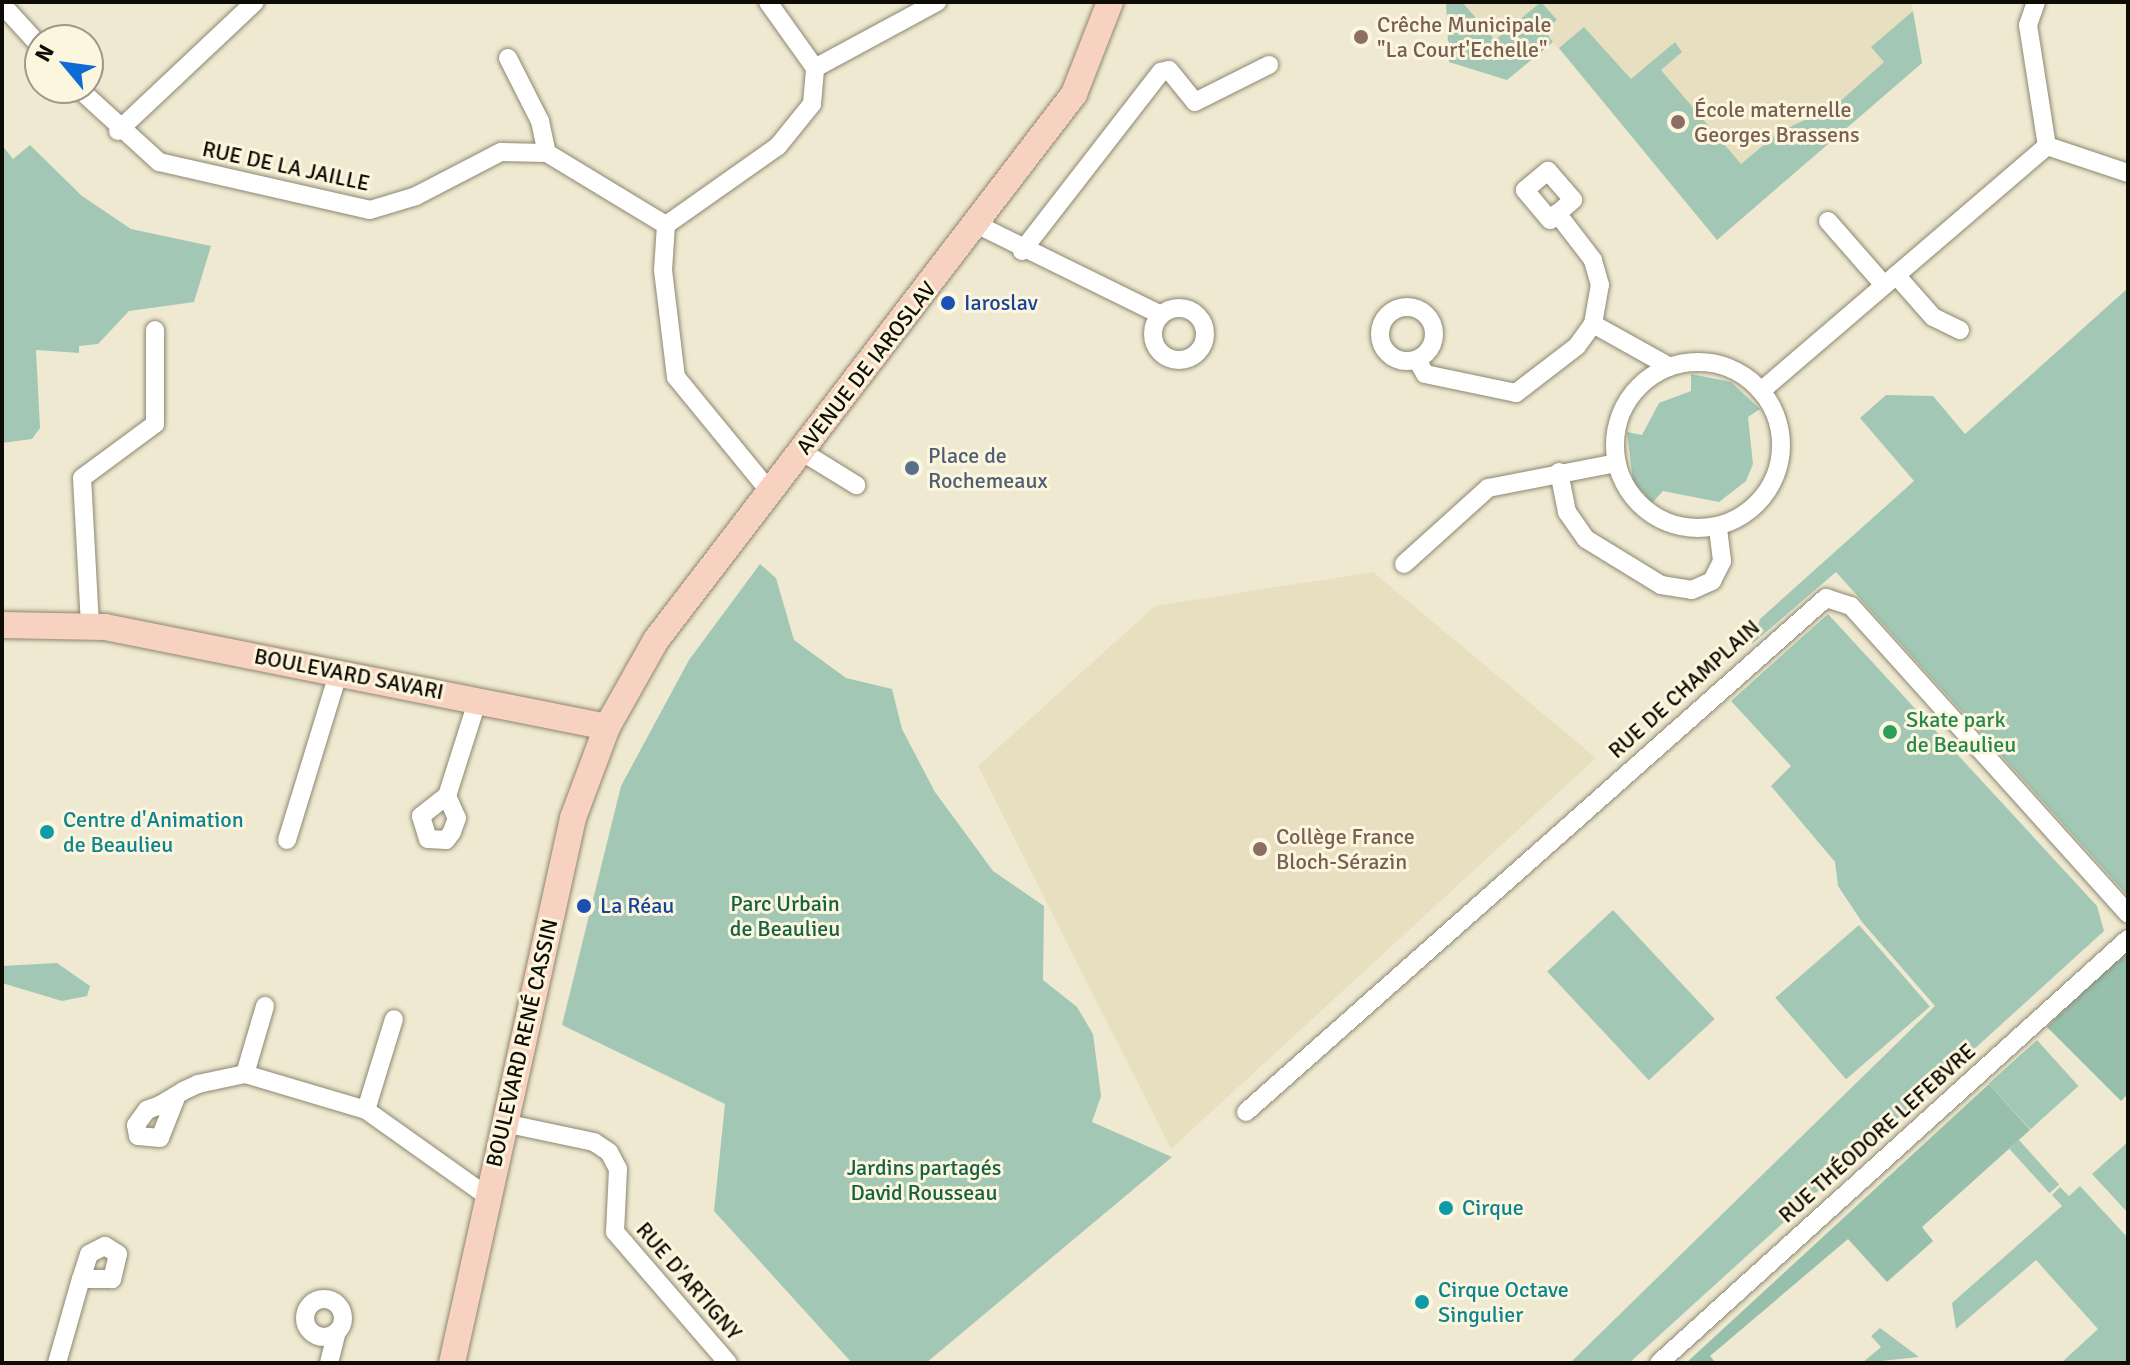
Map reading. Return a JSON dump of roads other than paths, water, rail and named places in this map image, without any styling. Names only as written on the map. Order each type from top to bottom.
[{"type":"street","points":[[118,131],[255,2]]},
{"type":"street","points":[[768,2],[815,68],[814,95],[799,125],[709,201],[666,225],[663,270],[676,377],[770,492]]},
{"type":"street","points":[[815,68],[937,2]]},
{"type":"street","name":"AVENUE DE IAROSLAV","points":[[607,727],[656,640],[1074,94],[1110,2]]},
{"type":"street","points":[[2036,2],[2028,25],[2047,146]]},
{"type":"street","points":[[10,10],[24,27]]},
{"type":"street","points":[[508,58],[540,121],[547,153]]},
{"type":"street","points":[[1022,251],[1161,72],[1169,70],[1195,102],[1269,65]]},
{"type":"street","name":"RUE DE LA JAILLE","points":[[93,104],[118,131],[175,167],[370,210],[416,196],[501,152],[547,153],[666,225]]},
{"type":"street","points":[[2047,146],[2128,173]]},
{"type":"street","points":[[1761,391],[2047,146]]},
{"type":"street","points":[[1417,360],[1425,374],[1526,391],[1593,324],[1598,273],[1557,213]]},
{"type":"street","points":[[1828,221],[1933,317],[1960,330]]},
{"type":"street","points":[[976,224],[1022,251],[1161,315]]},
{"type":"street","points":[[1593,324],[1670,367],[1718,365],[1761,391],[1780,435],[1777,470],[1748,511],[1718,526],[1688,528],[1655,517],[1634,499],[1617,463],[1618,421],[1628,401],[1670,367]]},
{"type":"street","points":[[90,625],[82,478],[155,424],[155,330]]},
{"type":"street","points":[[801,451],[856,485]]},
{"type":"street","points":[[1404,564],[1488,488],[1617,463]]},
{"type":"street","points":[[1559,472],[1567,512],[1586,539],[1661,585],[1692,590],[1712,581],[1722,561],[1718,526]]},
{"type":"street","name":"RUE DE CHAMPLAIN","points":[[1246,1112],[1826,598],[1851,606],[2128,914]]},
{"type":"street","name":"BOULEVARD SAVARI","points":[[2,625],[90,625],[339,671],[607,727]]},
{"type":"street","points":[[287,840],[339,671]]},
{"type":"street","points":[[447,796],[478,699]]},
{"type":"street","name":"BOULEVARD RENÉ CASSIN","points":[[452,1363],[573,818],[607,727]]},
{"type":"street","name":"RUE THÉODORE LEFEBVRE","points":[[1659,1363],[2128,939]]},
{"type":"street","points":[[245,1074],[265,1006]]},
{"type":"street","points":[[366,1110],[394,1019]]},
{"type":"street","points":[[177,1095],[245,1074],[366,1110],[487,1196]]},
{"type":"street","name":"RUE D'ARTIGNY","points":[[504,1123],[594,1142],[609,1152],[618,1169],[615,1232],[728,1363]]},
{"type":"street","points":[[57,1363],[81,1279]]},
{"type":"street","points":[[329,1363],[337,1332]]},
{"type":"place","name":"Crêche Municipale \"La Court'Echelle\"","points":[[1361,37]]},
{"type":"place","name":"École maternelle Georges Brassens","points":[[1678,122]]},
{"type":"place","name":"Iaroslav","points":[[948,303]]},
{"type":"place","name":"Place de Rochemeaux","points":[[912,468]]},
{"type":"place","name":"Skate park de Beaulieu","points":[[1890,732]]},
{"type":"place","name":"Centre d'Animation de Beaulieu","points":[[47,832]]},
{"type":"place","name":"Collège France Bloch-Sérazin","points":[[1260,849]]},
{"type":"place","name":"La Réau","points":[[584,906]]},
{"type":"place","name":"Cirque","points":[[1446,1208]]},
{"type":"place","name":"Cirque Octave Singulier","points":[[1422,1302]]},
{"type":"park label","name":"Parc Urbain de Beaulieu","points":[[785,916]]},
{"type":"park label","name":"Jardins partagés David Rousseau","points":[[924,1180]]}]
